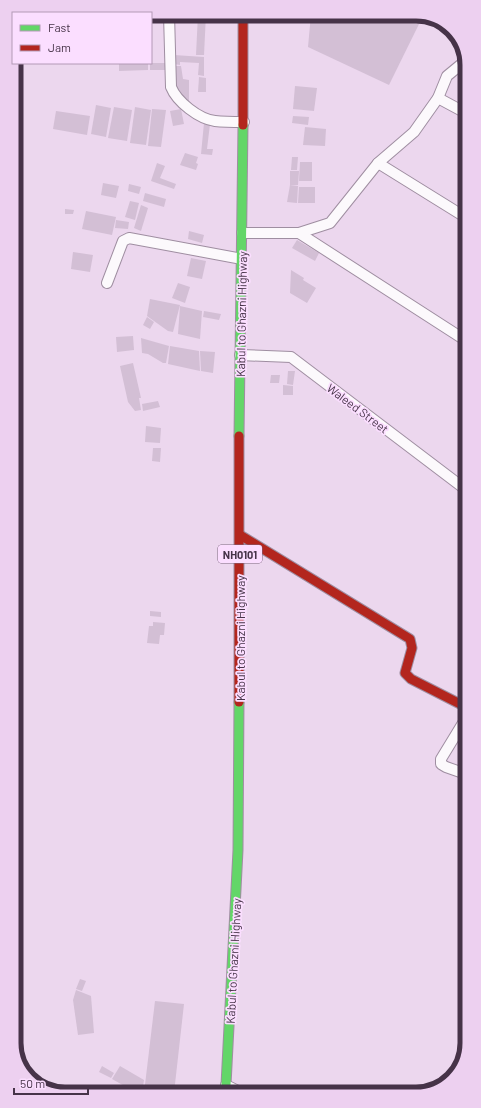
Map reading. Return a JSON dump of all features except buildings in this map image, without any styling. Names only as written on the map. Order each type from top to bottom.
[{"type":"main road","name":"Kabul to Ghazni Highway","points":[[225,1087],[238,850],[240,535],[239,443],[244,122],[243,21]]},
{"type":"main road","points":[[240,535],[410,639],[412,648],[405,673],[411,679],[460,704]]},
{"type":"street","points":[[169,21],[172,87],[174,93],[180,101],[193,112],[213,121],[244,122]]},
{"type":"street","points":[[242,233],[299,233],[330,223],[378,163],[414,132],[438,98],[447,76],[460,65]]},
{"type":"street","points":[[438,98],[460,110]]},
{"type":"street","points":[[378,163],[460,214]]},
{"type":"street","points":[[299,233],[460,337]]},
{"type":"street","points":[[108,283],[122,241],[129,238],[242,259]]},
{"type":"street","name":"Waleed Street","points":[[240,355],[291,357],[460,484]]},
{"type":"street","points":[[460,728],[441,759],[441,764],[460,772]]},
{"type":"traffic: fast","points":[[239,436],[243,125]]},
{"type":"traffic: fast","points":[[226,1087],[238,850],[239,702]]},
{"type":"traffic: jam","points":[[243,21],[243,125]]},
{"type":"traffic: jam","points":[[239,436],[239,702]]},
{"type":"traffic: jam","points":[[240,535],[410,639],[412,648],[405,673],[411,679],[460,704]]}]
